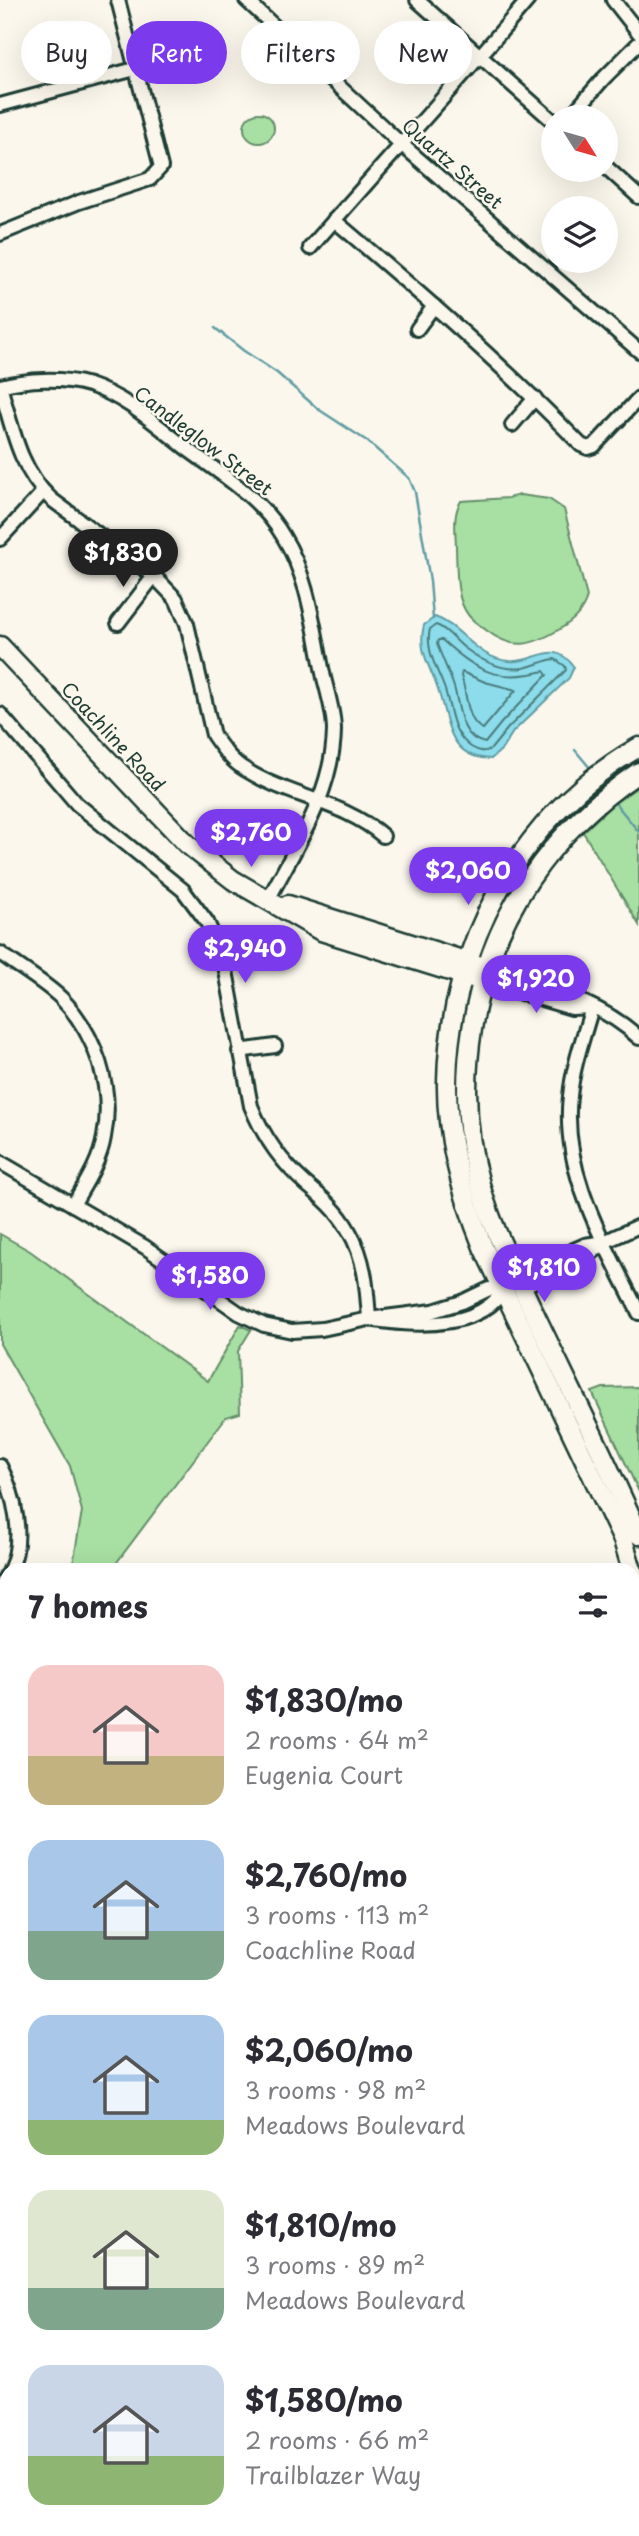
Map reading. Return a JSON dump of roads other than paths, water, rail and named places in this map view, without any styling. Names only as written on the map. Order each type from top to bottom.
[{"type":"main road","name":"Coachline Road","points":[[0,646],[187,844],[216,869],[321,931],[485,975]]},
{"type":"main road","points":[[635,1536],[504,1290],[471,1218],[452,1138],[447,1084],[454,1007],[477,933],[500,887],[531,842],[575,794],[639,747]]},
{"type":"main road","points":[[634,1563],[635,1536],[494,1227],[474,1165],[469,1118],[470,1038],[485,975],[497,941],[518,898],[547,856],[582,816],[639,772]]},
{"type":"main road","points":[[504,1290],[518,1294],[547,1354],[560,1368]]},
{"type":"street","points":[[118,0],[126,32]]},
{"type":"street","name":"Quartz Street","points":[[246,0],[400,143],[639,351]]},
{"type":"street","points":[[417,0],[541,110]]},
{"type":"street","points":[[310,248],[528,0]]},
{"type":"street","points":[[613,0],[639,33]]},
{"type":"street","points":[[580,105],[639,43]]},
{"type":"street","points":[[0,106],[126,71]]},
{"type":"street","points":[[0,234],[79,202],[150,179],[161,167],[139,84]]},
{"type":"street","points":[[618,178],[639,197]]},
{"type":"street","points":[[334,220],[535,398],[580,445],[587,448],[594,446],[639,397]]},
{"type":"street","points":[[417,329],[434,306]]},
{"type":"street","name":"Candleglow Street","points":[[0,386],[18,381],[69,382],[89,386],[120,399],[245,492],[266,512],[284,536],[303,581],[332,718],[333,745],[320,802],[268,900]]},
{"type":"street","points":[[0,386],[23,461],[43,492],[154,576],[176,599],[187,624],[213,735],[233,761],[247,771],[366,821],[383,836]]},
{"type":"street","points":[[512,425],[535,398]]},
{"type":"street","points":[[0,539],[43,492]]},
{"type":"street","points":[[118,623],[154,576]]},
{"type":"street","points":[[0,714],[77,804],[169,878],[196,905],[224,960],[248,1098],[259,1126],[287,1164],[331,1205],[350,1232],[363,1265],[369,1319]]},
{"type":"street","points":[[0,954],[45,985],[69,1007],[90,1037],[96,1053],[106,1097],[104,1138],[92,1172],[73,1205]]},
{"type":"street","points":[[485,975],[572,1008],[592,1007],[607,1014],[639,1038]]},
{"type":"street","points":[[592,1007],[571,1086],[569,1136],[572,1159],[580,1186],[604,1242],[639,1313]]},
{"type":"street","points":[[239,1051],[275,1045]]},
{"type":"street","points":[[0,1162],[165,1259],[252,1321],[276,1328],[303,1331],[433,1311],[462,1302],[489,1289],[504,1290]]},
{"type":"street","points":[[519,1281],[591,1254],[604,1242],[639,1226]]},
{"type":"street","points":[[0,1466],[8,1481],[18,1536],[12,1563]]},
{"type":"water","points":[[435,617],[445,621],[478,648],[497,659],[519,661],[551,653],[566,658],[574,667],[569,678],[513,732],[502,749],[491,759],[467,753],[459,746],[449,727],[422,644],[424,625]]},
{"type":"waterway","points":[[215,328],[277,373],[318,409],[367,441],[409,478],[415,492],[430,581],[433,619]]},
{"type":"waterway","points":[[575,750],[590,768]]},
{"type":"waterway","points":[[616,804],[639,832]]}]
